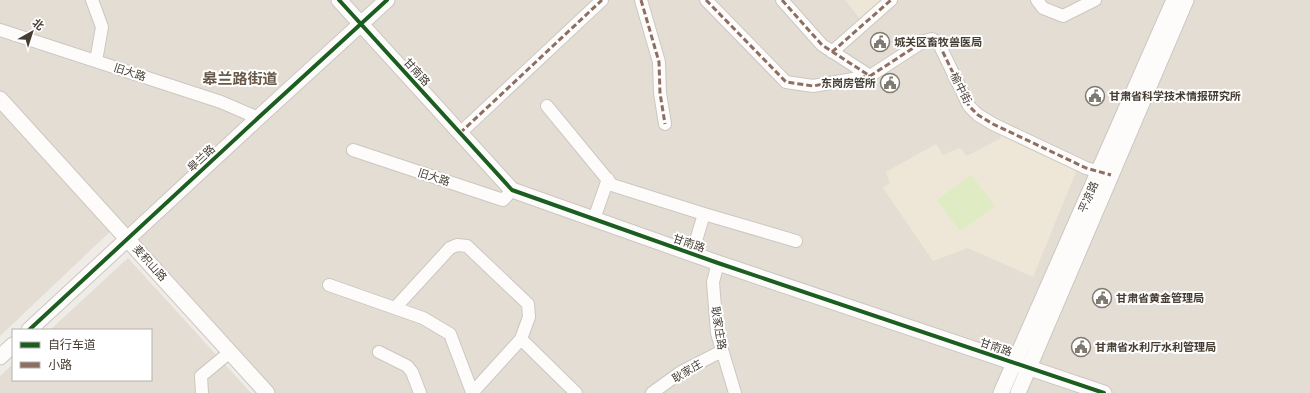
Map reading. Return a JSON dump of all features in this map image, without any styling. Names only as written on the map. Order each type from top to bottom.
[{"type":"street","points":[[92,0],[102,27],[96,61]]},
{"type":"street","name":"甘南路","points":[[339,0],[512,190],[718,263],[1104,393]]},
{"type":"street","name":"皋兰路","points":[[30,329],[127,238],[387,0]]},
{"type":"street","points":[[460,133],[602,0]]},
{"type":"street","points":[[641,0],[658,62],[660,93],[665,124]]},
{"type":"street","name":"榆中街","points":[[706,0],[786,82],[813,86],[870,76],[924,41],[932,39],[939,44],[969,106],[978,115],[1000,128],[1086,168],[1105,174]]},
{"type":"street","points":[[782,0],[822,45],[870,76]]},
{"type":"street","points":[[832,52],[891,0]]},
{"type":"street","points":[[1038,0],[1043,8],[1063,16],[1094,0]]},
{"type":"street","name":"平凉路","points":[[1001,393],[1022,365],[1105,174],[1174,1]]},
{"type":"street","name":"旧大路","points":[[4,31],[221,102],[258,118]]},
{"type":"street","name":"麦积山路","points":[[0,99],[267,393]]},
{"type":"street","points":[[547,106],[612,185],[796,241]]},
{"type":"street","name":"旧大路","points":[[353,150],[503,200],[512,190]]},
{"type":"street","points":[[594,219],[608,179]]},
{"type":"street","points":[[692,254],[704,214]]},
{"type":"street","points":[[329,285],[423,318],[450,334],[472,392],[521,339],[529,317],[528,304],[467,246],[457,245],[450,248],[395,308]]},
{"type":"street","name":"耿家庄路","points":[[718,263],[713,282],[717,333],[734,393]]},
{"type":"street","points":[[521,339],[576,393]]},
{"type":"street","points":[[0,357],[12,346]]},
{"type":"street","name":"耿家庄","points":[[652,393],[682,372],[722,351]]},
{"type":"street","points":[[202,393],[201,376],[230,352]]},
{"type":"street","points":[[379,352],[407,366],[412,372],[420,393]]},
{"type":"street","name":"平凉路","points":[[1018,393],[1022,365]]},
{"type":"shaded area","points":[[0,0],[1310,0],[1310,393],[270,393],[116,226],[0,336]]},
{"type":"shaded area","points":[[845,0],[884,0],[862,21]]},
{"type":"shaded area","points":[[1000,130],[1078,167],[1033,277],[968,248],[933,261],[883,188],[890,183],[886,172],[936,144],[943,155],[960,148],[967,156],[1001,138]]},
{"type":"shaded area","points":[[128,258],[251,393],[0,393],[0,376],[12,365],[12,381],[152,381],[152,329],[51,329]]},
{"type":"green space","points":[[971,175],[995,206],[960,231],[937,200]]},
{"type":"marked path","points":[[460,133],[602,0]]},
{"type":"marked path","points":[[641,0],[659,62],[660,93],[665,124]]},
{"type":"marked path","points":[[706,0],[786,82],[813,86],[870,76]]},
{"type":"marked path","points":[[782,0],[822,45],[870,76],[924,41],[932,39],[939,44],[969,106],[978,115],[993,124],[1086,168],[1111,175]]},
{"type":"marked path","points":[[832,52],[891,0]]},
{"type":"cycle path","points":[[339,0],[512,190],[718,263],[1104,393]]},
{"type":"cycle path","points":[[30,329],[387,0]]},
{"type":"place","name":"城关区畜牧兽医局","points":[[880,42]]},
{"type":"place","name":"东岗房管所","points":[[890,83]]},
{"type":"place","name":"甘肃省科学技术情报研究所","points":[[1095,96]]},
{"type":"place","name":"甘肃省黄金管理局","points":[[1102,298]]},
{"type":"place","name":"甘肃省水利厅水利管理局","points":[[1081,347]]},
{"type":"district","name":"皋兰路街道","points":[[240,79]]}]
